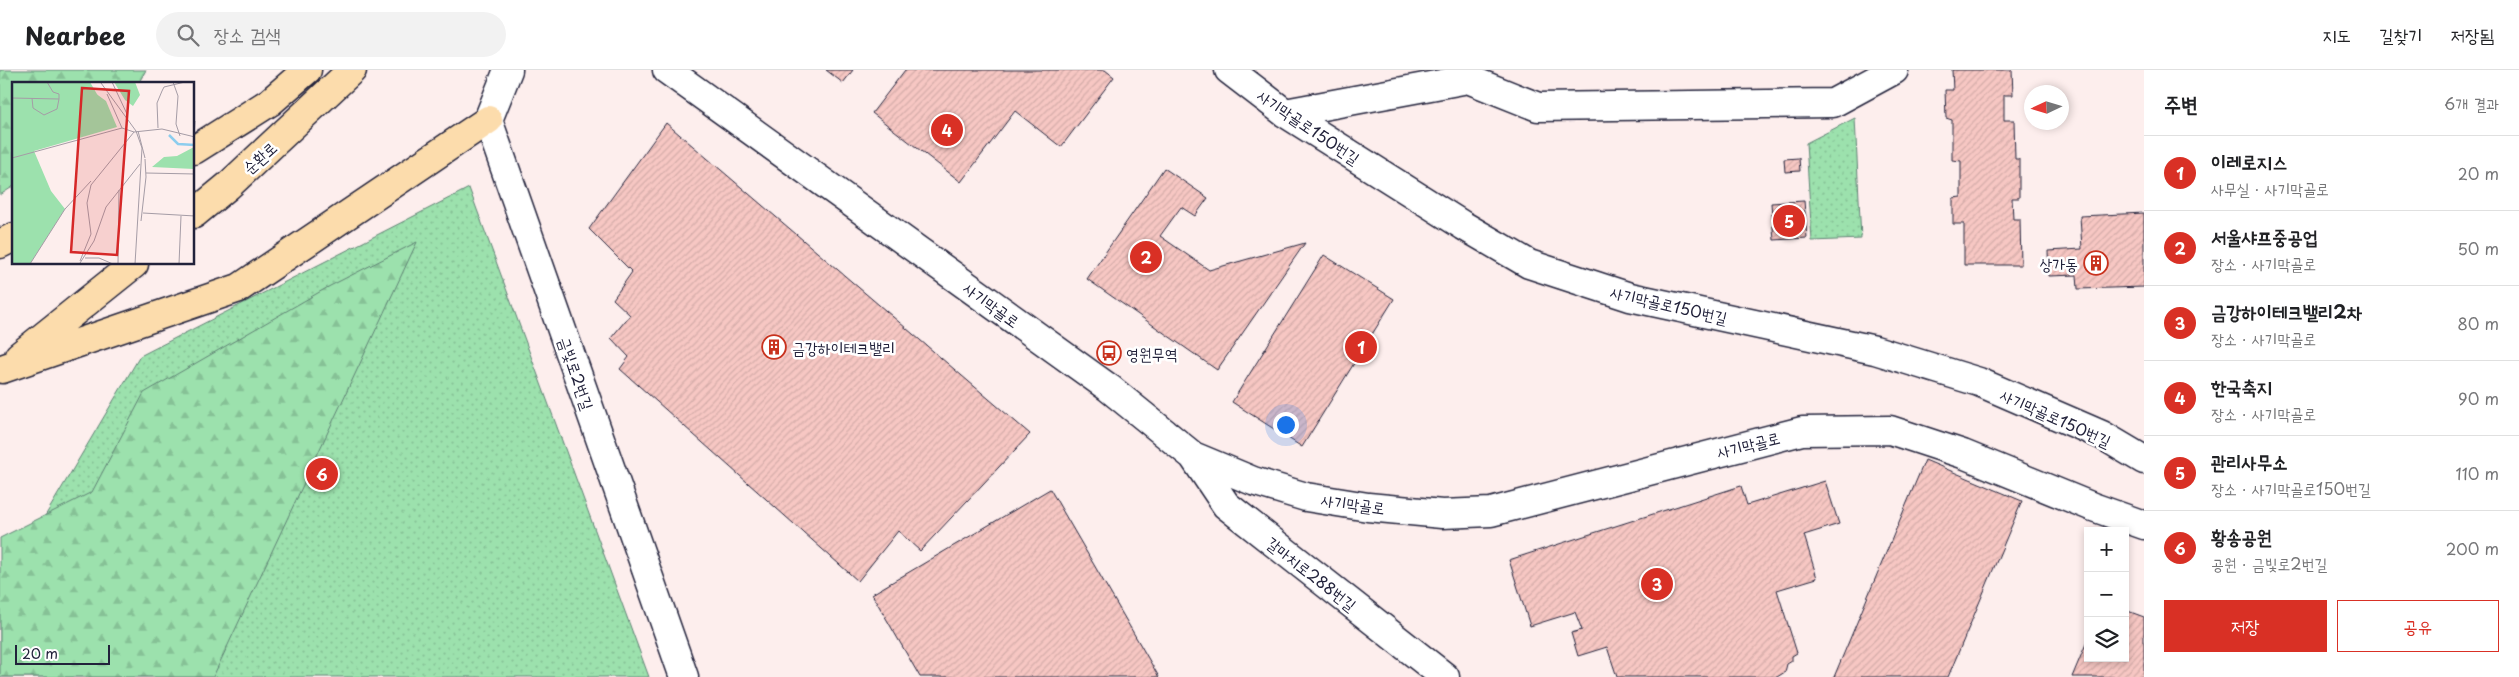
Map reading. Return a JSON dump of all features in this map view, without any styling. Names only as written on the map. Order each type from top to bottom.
[{"type":"main road","name":"순환로","points":[[195,213],[323,99],[352,70]]},
{"type":"main road","points":[[195,149],[270,102],[304,73]]},
{"type":"main road","points":[[1,370],[239,288],[488,120]]},
{"type":"main road","points":[[0,244],[12,238]]},
{"type":"main road","points":[[1,370],[133,265]]},
{"type":"street","points":[[488,120],[508,70]]},
{"type":"street","name":"사기막골로","points":[[667,70],[1109,388],[1193,456],[1253,481],[1306,496],[1368,507],[1442,514],[1490,512],[1802,431],[1890,430],[1963,454],[2093,508],[2144,525]]},
{"type":"street","name":"사기막골로150번길","points":[[1229,70],[1286,114],[1448,216],[1529,264],[1630,297],[1875,350],[1979,382],[2102,434],[2144,460]]},
{"type":"street","points":[[1286,114],[1468,79],[1538,107],[1833,103],[1894,70]]},
{"type":"street","name":"금빛로2번길","points":[[488,120],[684,677]]},
{"type":"street","name":"갈마치로288번길","points":[[1193,456],[1226,505],[1445,677]]},
{"type":"green space","points":[[0,70],[146,70],[139,82],[12,82],[12,187],[0,195]]},
{"type":"green space","points":[[1855,118],[1861,239],[1812,241],[1806,143]]},
{"type":"green space","points":[[469,188],[649,677],[0,677],[0,592],[140,356]]},
{"type":"green space","points":[[417,242],[213,677],[0,677],[0,538],[92,492],[144,393],[330,286]]},
{"type":"building","points":[[826,70],[853,70],[843,83]]},
{"type":"building","points":[[905,70],[1105,70],[1114,77],[1061,147],[1015,111],[961,182],[872,113]]},
{"type":"building","points":[[1952,70],[2012,70],[2013,95],[2004,95],[2004,120],[2014,120],[2015,159],[2019,159],[2019,198],[2012,198],[2013,219],[2020,219],[2021,265],[1964,265],[1964,224],[1953,224],[1953,198],[1961,197],[1961,161],[1952,160],[1952,120],[1946,118],[1945,90],[1953,90]]},
{"type":"building","name":"금강하이테크밸리","points":[[666,123],[1030,434],[920,551],[898,531],[858,581],[620,369],[629,357],[611,338],[630,315],[613,299],[632,272],[589,229]]},
{"type":"building","points":[[1799,158],[1800,171],[1785,172],[1784,159]]},
{"type":"building","points":[[1164,168],[1208,198],[1195,216],[1181,207],[1160,236],[1209,270],[1305,243],[1217,370],[1087,279]]},
{"type":"building","points":[[1804,201],[1807,238],[1774,240],[1771,203]]},
{"type":"building","name":"상가동","points":[[2144,213],[2144,287],[2078,289],[2077,275],[2049,276],[2048,251],[2082,249],[2080,216]]},
{"type":"building","points":[[1324,255],[1394,299],[1302,447],[1232,402]]},
{"type":"building","points":[[1925,460],[2022,501],[1948,677],[1834,677]]},
{"type":"building","points":[[1825,481],[1839,524],[1804,535],[1817,578],[1777,590],[1797,653],[1792,656],[1792,661],[1787,664],[1785,672],[1777,677],[1617,677],[1607,647],[1578,656],[1571,633],[1582,630],[1575,612],[1530,626],[1509,560],[1741,486],[1747,505]]},
{"type":"building","points":[[1050,489],[1159,677],[920,677],[872,594]]},
{"type":"building","points":[[2129,611],[2144,617],[2144,677],[2072,677],[2084,648],[2084,662],[2129,662]]},
{"type":"place","name":"한국축지","points":[[947,130]]},
{"type":"place","name":"관리사무소","points":[[1789,221]]},
{"type":"place","name":"서울샤프중공업","points":[[1146,257]]},
{"type":"place","name":"상가동","points":[[2096,263]]},
{"type":"place","name":"금강하이테크밸리","points":[[774,347]]},
{"type":"place","name":"이레로지스","points":[[1361,347]]},
{"type":"place","name":"영원무역","points":[[1109,353]]},
{"type":"place","name":"황송공원","points":[[322,474]]},
{"type":"place","name":"금강하이테크밸리2차","points":[[1657,584]]}]
